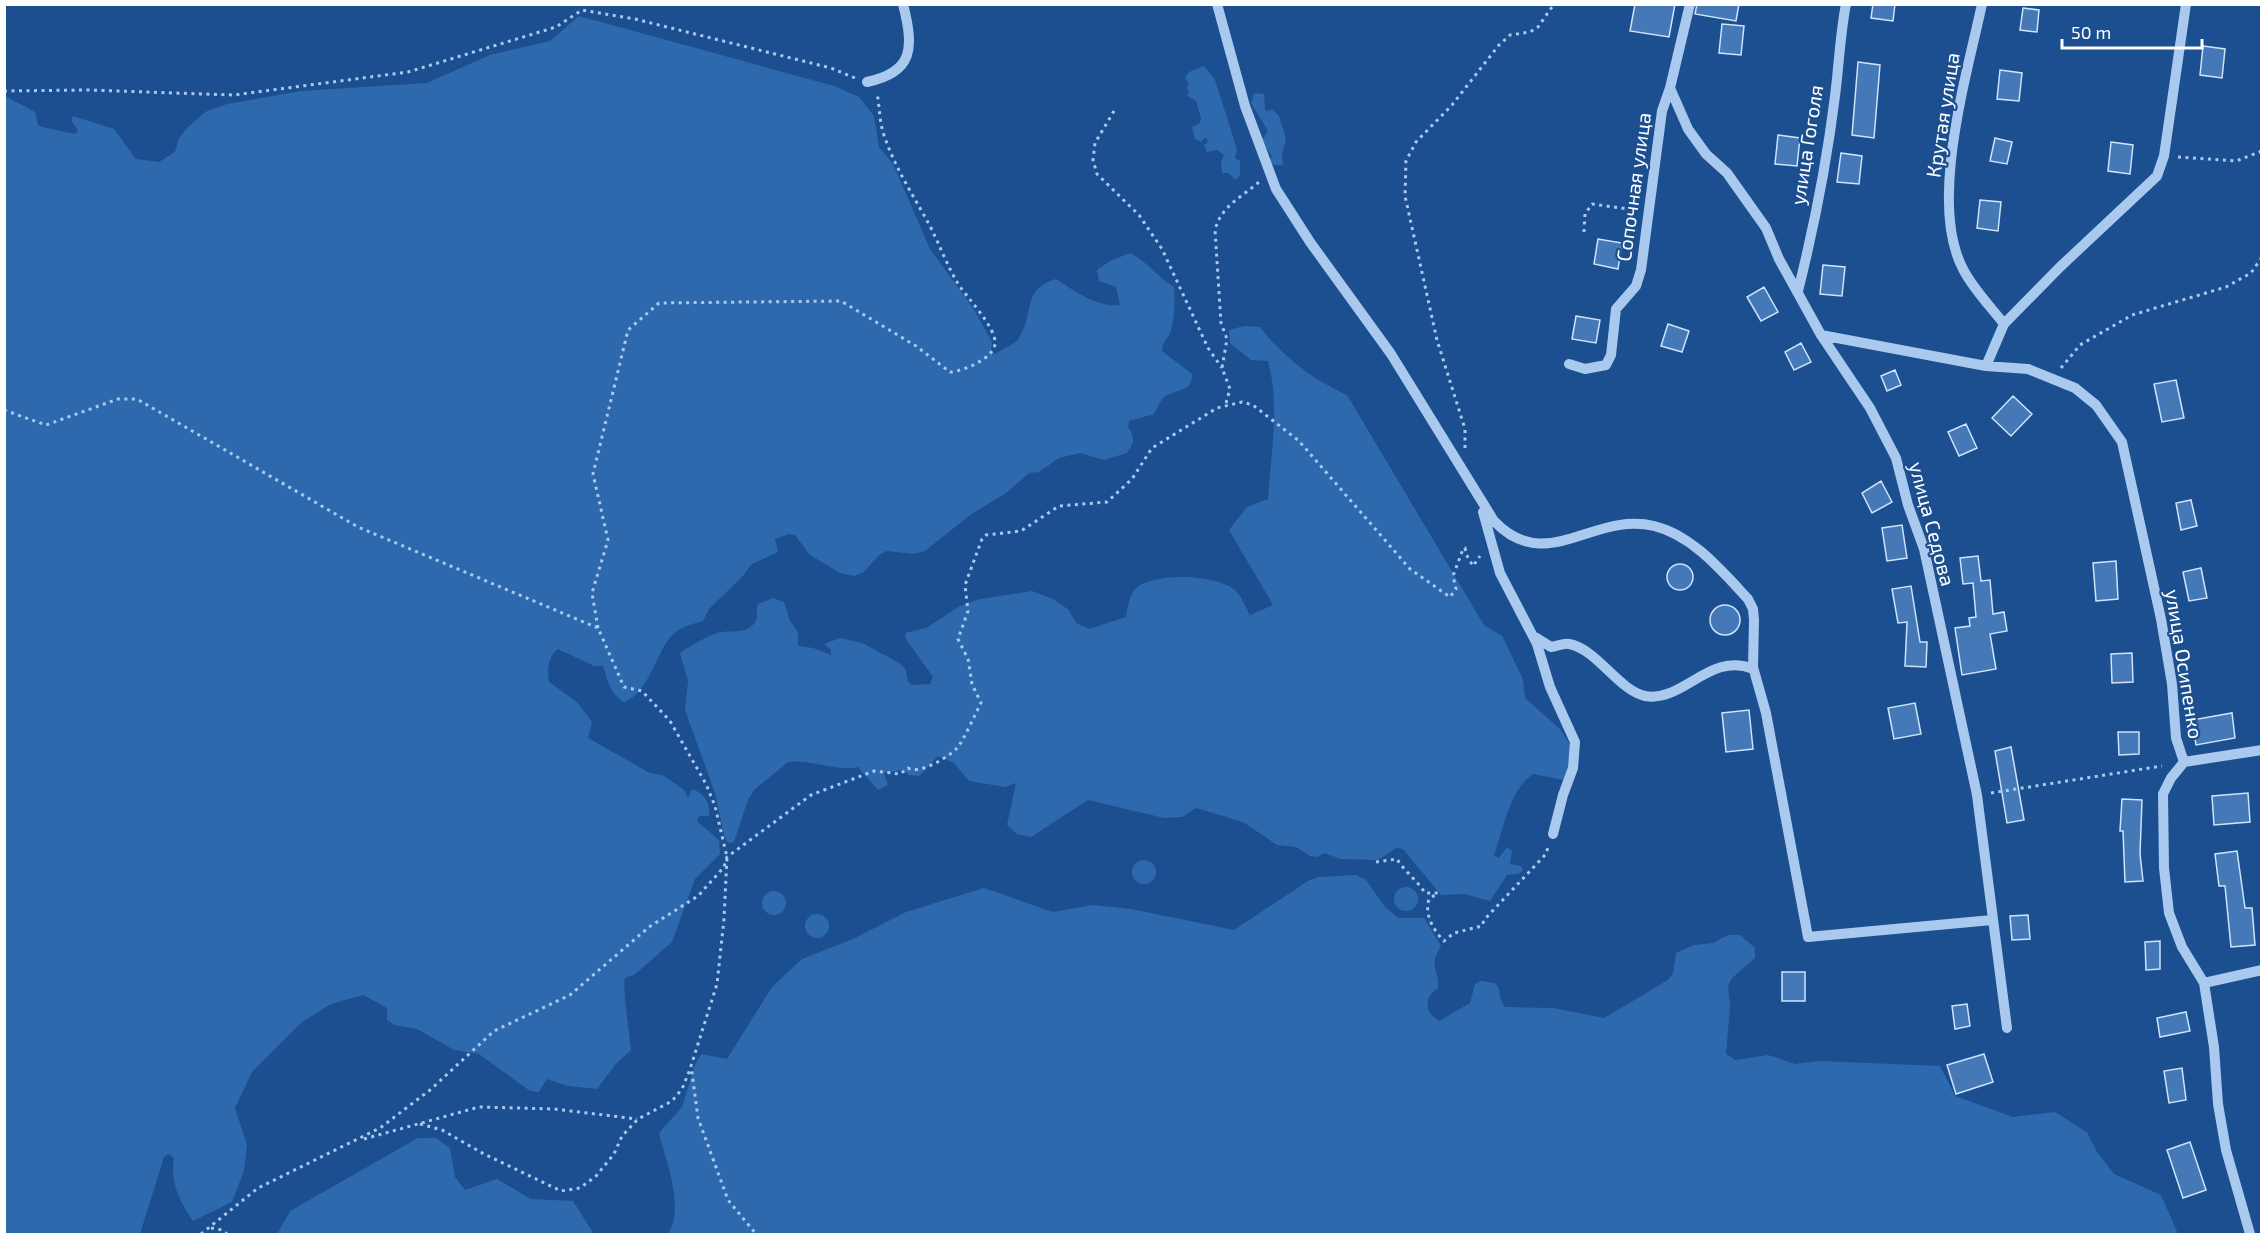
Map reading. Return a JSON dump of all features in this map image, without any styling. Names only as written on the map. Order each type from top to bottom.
[{"type":"street","points":[[867,82],[892,75],[904,63],[907,38],[903,4]]},
{"type":"street","points":[[1217,4],[1245,106],[1276,189],[1310,242],[1390,354],[1498,525],[1516,537],[1534,544],[1556,544],[1593,530],[1628,524],[1657,526],[1688,542],[1729,579],[1751,604],[1754,620],[1753,669],[1766,713],[1808,937],[1992,920]]},
{"type":"street","name":"Сопочная улица","points":[[1569,364],[1586,369],[1604,367],[1608,363],[1616,309],[1622,299],[1634,288],[1640,275],[1662,111],[1670,88],[1690,4]]},
{"type":"street","name":"улица Гоголя","points":[[1798,291],[1809,248],[1835,96],[1839,42],[1846,4]]},
{"type":"street","name":"Крутая улица","points":[[1982,4],[1960,104],[1949,181],[1952,238],[1963,270],[2004,324]]},
{"type":"street","points":[[1986,366],[2004,324],[2060,267],[2157,176],[2164,156],[2186,4]]},
{"type":"street","name":"улица Седова","points":[[1670,88],[1688,129],[1706,154],[1727,173],[1766,228],[1779,259],[1821,335],[1870,408],[1896,458],[1908,506],[1924,549],[1977,795],[2007,1028]]},
{"type":"street","points":[[1821,335],[1986,366],[2028,369],[2052,379]]},
{"type":"street","name":"улица Осипенко","points":[[2052,379],[2075,388],[2096,405],[2122,442],[2161,619],[2172,684],[2176,738],[2184,762],[2171,778],[2163,794],[2164,868],[2169,912],[2182,947],[2204,982],[2214,1047],[2222,1127],[2250,1234]]},
{"type":"street","points":[[1473,487],[1489,527],[1500,573],[1533,634],[1550,687],[1566,718],[1576,745],[1573,768],[1553,834]]},
{"type":"street","points":[[1533,634],[1551,647],[1566,644],[1578,647],[1606,666],[1628,688],[1644,696],[1667,694],[1699,676],[1731,664],[1753,669]]},
{"type":"street","points":[[2184,762],[2262,750]]},
{"type":"street","points":[[2204,982],[2262,970]]},
{"type":"path","points":[[1457,463],[1465,448],[1465,429],[1437,340],[1421,273],[1405,196],[1406,162],[1416,142],[1452,105],[1499,45],[1510,34],[1530,32],[1538,27],[1554,4]]},
{"type":"path","points":[[4,91],[87,90],[234,95],[396,74],[556,27],[582,10],[635,19],[796,59],[867,82],[878,95],[880,123],[885,141],[904,182],[957,281],[991,330],[995,344],[993,350],[965,368],[950,372],[916,346],[841,301],[659,303],[628,330],[593,474],[608,540],[592,593],[598,628],[612,654],[624,687],[640,690],[670,721],[715,806],[727,857],[717,984],[682,1089],[672,1101],[638,1119],[622,1136],[614,1154],[596,1176],[580,1188],[561,1191],[442,1130],[420,1124]]},
{"type":"path","points":[[1114,111],[1095,144],[1093,162],[1097,174],[1108,188],[1139,215],[1162,249],[1208,348],[1222,368],[1230,390],[1225,405]]},
{"type":"path","points":[[2164,156],[2236,161],[2262,151]]},
{"type":"path","points":[[1222,368],[1227,339],[1221,323],[1215,230],[1218,220],[1237,198],[1262,180]]},
{"type":"path","points":[[1584,232],[1585,214],[1592,204],[1649,212]]},
{"type":"path","points":[[2052,379],[2080,345],[2132,315],[2226,286],[2251,273],[2262,257]]},
{"type":"path","points":[[4,410],[46,425],[118,399],[137,399],[358,527],[598,628]]},
{"type":"path","points":[[201,1234],[258,1188],[357,1142],[380,1128],[430,1090],[494,1031],[570,995],[649,927],[698,896],[724,867],[727,857],[811,795],[874,771],[900,774],[908,768],[918,770],[938,763],[942,757],[956,749],[981,703],[972,684],[968,659],[958,639],[968,611],[964,597],[965,585],[982,539],[986,535],[1021,531],[1059,506],[1107,502],[1132,480],[1152,448],[1225,405],[1235,402],[1253,405],[1299,441],[1410,569],[1450,597],[1456,589],[1453,576],[1463,549],[1465,548],[1473,566],[1479,556],[1485,560]]},
{"type":"path","points":[[1977,795],[2184,762]]},
{"type":"path","points":[[1376,862],[1397,859],[1401,867],[1416,879],[1425,893],[1438,893],[1430,898],[1427,909],[1431,923],[1444,941],[1457,931],[1482,926],[1484,920],[1546,854],[1553,834]]},
{"type":"path","points":[[691,1066],[698,1118],[728,1200],[756,1234]]},
{"type":"path","points":[[357,1142],[479,1107],[505,1106],[638,1119]]},
{"type":"path","points":[[210,1228],[222,1230],[227,1234]]},
{"type":"shaded area","points":[[579,16],[834,86],[859,97],[874,116],[879,147],[893,164],[930,249],[973,308],[992,342],[991,351],[995,354],[1018,339],[1033,296],[1045,284],[1056,279],[1095,301],[1120,305],[1116,287],[1099,281],[1097,270],[1110,261],[1130,253],[1136,256],[1174,287],[1172,324],[1162,351],[1192,374],[1189,386],[1165,397],[1154,414],[1129,421],[1128,427],[1133,440],[1127,453],[1104,460],[1080,453],[1059,458],[1039,472],[1029,473],[1006,493],[970,515],[925,551],[914,554],[887,551],[879,555],[864,572],[854,576],[840,573],[810,555],[795,535],[789,534],[775,539],[778,552],[752,564],[709,609],[703,621],[673,634],[640,690],[624,702],[612,690],[603,666],[594,666],[558,649],[555,652],[549,664],[549,682],[578,703],[592,722],[588,738],[648,772],[664,776],[684,790],[688,798],[692,789],[700,793],[708,803],[709,816],[699,816],[697,821],[719,840],[720,854],[695,879],[672,942],[634,975],[625,978],[625,1001],[631,1050],[615,1065],[597,1089],[568,1086],[547,1079],[539,1092],[530,1091],[479,1054],[454,1050],[417,1029],[395,1025],[387,1020],[387,1008],[363,995],[331,1004],[302,1022],[252,1072],[235,1108],[247,1145],[244,1171],[232,1202],[193,1221],[177,1191],[173,1175],[174,1158],[169,1154],[164,1157],[140,1234],[5,1234],[5,96],[35,112],[38,125],[75,134],[78,131],[71,120],[73,116],[114,129],[136,159],[159,162],[175,152],[179,138],[205,112],[227,104],[301,91],[427,83],[490,55],[550,41]]},
{"type":"shaded area","points":[[1204,66],[1215,80],[1237,149],[1235,158],[1240,161],[1240,175],[1235,180],[1229,173],[1222,173],[1221,162],[1224,155],[1217,150],[1207,152],[1204,145],[1208,142],[1206,137],[1201,142],[1195,139],[1192,127],[1200,123],[1201,118],[1196,101],[1186,95],[1189,93],[1187,87],[1189,84],[1185,78],[1189,72]]},
{"type":"shaded area","points":[[1254,93],[1264,94],[1265,110],[1272,109],[1279,116],[1286,139],[1282,154],[1283,165],[1273,165],[1270,160],[1272,156],[1261,141],[1268,131],[1251,103]]},
{"type":"shaded area","points":[[1244,326],[1260,327],[1299,367],[1347,395],[1484,625],[1502,636],[1523,679],[1525,698],[1560,729],[1575,752],[1564,780],[1533,774],[1512,801],[1494,855],[1499,858],[1507,847],[1512,851],[1510,864],[1521,866],[1523,870],[1519,874],[1507,875],[1490,901],[1465,894],[1441,895],[1403,849],[1396,848],[1378,860],[1341,859],[1324,853],[1317,857],[1310,856],[1296,847],[1277,845],[1243,822],[1196,808],[1182,817],[1164,818],[1088,800],[1031,837],[1017,834],[1007,825],[1016,783],[1005,787],[969,781],[954,763],[938,756],[919,776],[909,775],[903,770],[884,773],[888,785],[878,790],[858,767],[842,768],[805,762],[788,762],[754,790],[748,800],[734,842],[728,843],[724,835],[715,793],[685,710],[688,681],[680,653],[717,633],[747,629],[756,620],[758,604],[773,598],[784,602],[790,621],[798,632],[798,646],[813,648],[831,655],[831,650],[824,644],[840,638],[862,643],[901,664],[906,670],[908,682],[913,685],[930,684],[933,677],[906,639],[905,633],[926,628],[960,606],[980,599],[1032,591],[1053,599],[1069,610],[1076,623],[1089,629],[1126,617],[1129,601],[1137,587],[1146,582],[1172,577],[1202,578],[1227,585],[1238,593],[1250,615],[1273,605],[1229,530],[1247,507],[1268,499],[1272,448],[1274,412],[1272,378],[1268,361],[1251,360],[1230,343],[1229,330]]},
{"type":"shaded area","points":[[1144,860],[1152,864],[1156,872],[1152,880],[1144,884],[1136,880],[1132,872],[1136,864]]},
{"type":"shaded area","points":[[1356,875],[1366,880],[1385,907],[1398,918],[1424,918],[1441,946],[1435,959],[1438,988],[1428,1000],[1428,1009],[1439,1021],[1470,1003],[1475,984],[1480,981],[1495,983],[1505,1007],[1553,1008],[1604,1018],[1668,980],[1673,973],[1676,953],[1694,945],[1713,943],[1728,935],[1740,935],[1755,948],[1755,958],[1732,978],[1728,986],[1730,1007],[1726,1054],[1736,1060],[1768,1055],[1795,1064],[1820,1061],[1940,1066],[1955,1096],[2013,1117],[2055,1112],[2087,1132],[2097,1152],[2114,1174],[2161,1195],[2178,1234],[668,1234],[675,1211],[674,1198],[659,1133],[682,1107],[695,1065],[701,1054],[727,1059],[772,987],[802,959],[853,939],[906,912],[984,888],[1053,912],[1093,905],[1131,909],[1234,930],[1308,881],[1318,877]]},
{"type":"shaded area","points":[[1406,887],[1414,891],[1418,899],[1414,907],[1406,911],[1398,907],[1394,899],[1398,891]]},
{"type":"shaded area","points":[[774,891],[779,892],[785,898],[785,908],[779,914],[774,915],[769,914],[763,908],[762,903],[763,898],[769,892]]},
{"type":"shaded area","points":[[817,914],[826,917],[829,926],[826,935],[817,938],[808,935],[805,926],[808,917]]},
{"type":"shaded area","points":[[418,1138],[436,1138],[450,1148],[455,1177],[465,1190],[497,1179],[531,1199],[573,1201],[594,1234],[277,1234],[290,1211]]},
{"type":"building","points":[[1635,4],[1675,4],[1669,37],[1630,31]]},
{"type":"building","points":[[1697,4],[1739,4],[1736,21],[1695,14]]},
{"type":"building","points":[[1873,4],[1895,4],[1893,21],[1871,18]]},
{"type":"building","points":[[2023,8],[2039,10],[2037,32],[2020,30]]},
{"type":"building","points":[[1722,24],[1744,26],[1741,55],[1719,53]]},
{"type":"building","points":[[2203,46],[2225,49],[2222,78],[2200,75]]},
{"type":"building","points":[[1858,62],[1880,65],[1874,138],[1852,135]]},
{"type":"building","points":[[2000,70],[2022,73],[2019,101],[1997,99]]},
{"type":"building","points":[[1778,135],[1800,138],[1797,166],[1775,164]]},
{"type":"building","points":[[1995,138],[2012,142],[2007,164],[1990,161]]},
{"type":"building","points":[[2111,142],[2133,145],[2130,174],[2108,171]]},
{"type":"building","points":[[1841,153],[1862,156],[1859,184],[1837,182]]},
{"type":"building","points":[[1980,200],[2001,202],[1998,231],[1977,228]]},
{"type":"building","points":[[1598,239],[1622,243],[1618,269],[1594,264]]},
{"type":"building","points":[[1823,265],[1845,267],[1842,296],[1820,294]]},
{"type":"building","points":[[1764,287],[1778,312],[1761,321],[1747,297]]},
{"type":"building","points":[[1576,316],[1600,320],[1596,343],[1572,339]]},
{"type":"building","points":[[1668,324],[1689,331],[1682,352],[1661,346]]},
{"type":"building","points":[[1801,343],[1811,362],[1794,370],[1785,352]]},
{"type":"building","points":[[1895,370],[1901,385],[1887,391],[1881,376]]},
{"type":"building","points":[[2176,380],[2184,418],[2162,422],[2154,384]]},
{"type":"building","points":[[2013,396],[2032,414],[2011,436],[1992,418]]},
{"type":"building","points":[[1966,424],[1977,448],[1959,456],[1948,432]]},
{"type":"building","points":[[1881,481],[1892,502],[1872,513],[1862,493]]},
{"type":"building","points":[[2191,500],[2197,526],[2181,530],[2176,503]]},
{"type":"building","points":[[1902,525],[1907,558],[1887,561],[1882,528]]},
{"type":"building","points":[[1978,556],[1981,581],[1990,580],[1993,614],[2004,612],[2007,631],[1990,634],[1996,669],[1962,675],[1955,628],[1970,626],[1969,618],[1976,617],[1973,583],[1963,584],[1960,558]]},
{"type":"building","points":[[2116,561],[2118,599],[2096,601],[2093,563]]},
{"type":"building","points":[[1680,564],[1689,568],[1693,577],[1689,586],[1680,590],[1671,586],[1667,577],[1671,568]]},
{"type":"building","points":[[2201,568],[2207,598],[2189,601],[2183,572]]},
{"type":"building","points":[[1911,586],[1920,642],[1927,642],[1926,667],[1905,666],[1907,622],[1898,623],[1892,589]]},
{"type":"building","points":[[1725,605],[1736,609],[1740,620],[1736,631],[1725,635],[1714,631],[1710,620],[1714,609]]},
{"type":"building","points":[[2132,653],[2133,682],[2112,683],[2111,654]]},
{"type":"building","points":[[1915,703],[1921,734],[1894,739],[1888,708]]},
{"type":"building","points":[[1749,710],[1753,749],[1726,752],[1722,713]]},
{"type":"building","points":[[2232,713],[2235,738],[2196,745],[2192,720]]},
{"type":"building","points":[[2118,732],[2139,732],[2139,754],[2119,755]]},
{"type":"building","points":[[2011,747],[2024,820],[2007,823],[1995,751]]},
{"type":"building","points":[[2248,793],[2250,822],[2214,825],[2212,796]]},
{"type":"building","points":[[2122,799],[2142,800],[2140,854],[2143,881],[2125,882],[2123,831],[2120,831]]},
{"type":"building","points":[[2237,851],[2245,908],[2252,908],[2255,945],[2231,947],[2225,886],[2219,886],[2215,854]]},
{"type":"building","points":[[2028,915],[2030,939],[2012,940],[2010,916]]},
{"type":"building","points":[[2160,941],[2160,969],[2146,970],[2145,942]]},
{"type":"building","points":[[1782,972],[1805,972],[1805,1001],[1782,1001]]},
{"type":"building","points":[[1967,1004],[1970,1026],[1955,1029],[1952,1006]]},
{"type":"building","points":[[2186,1012],[2190,1031],[2160,1037],[2157,1018]]},
{"type":"building","points":[[1984,1054],[1993,1082],[1956,1094],[1947,1065]]},
{"type":"building","points":[[2182,1068],[2186,1100],[2169,1103],[2164,1071]]},
{"type":"building","points":[[2190,1142],[2206,1190],[2183,1198],[2167,1150]]}]
